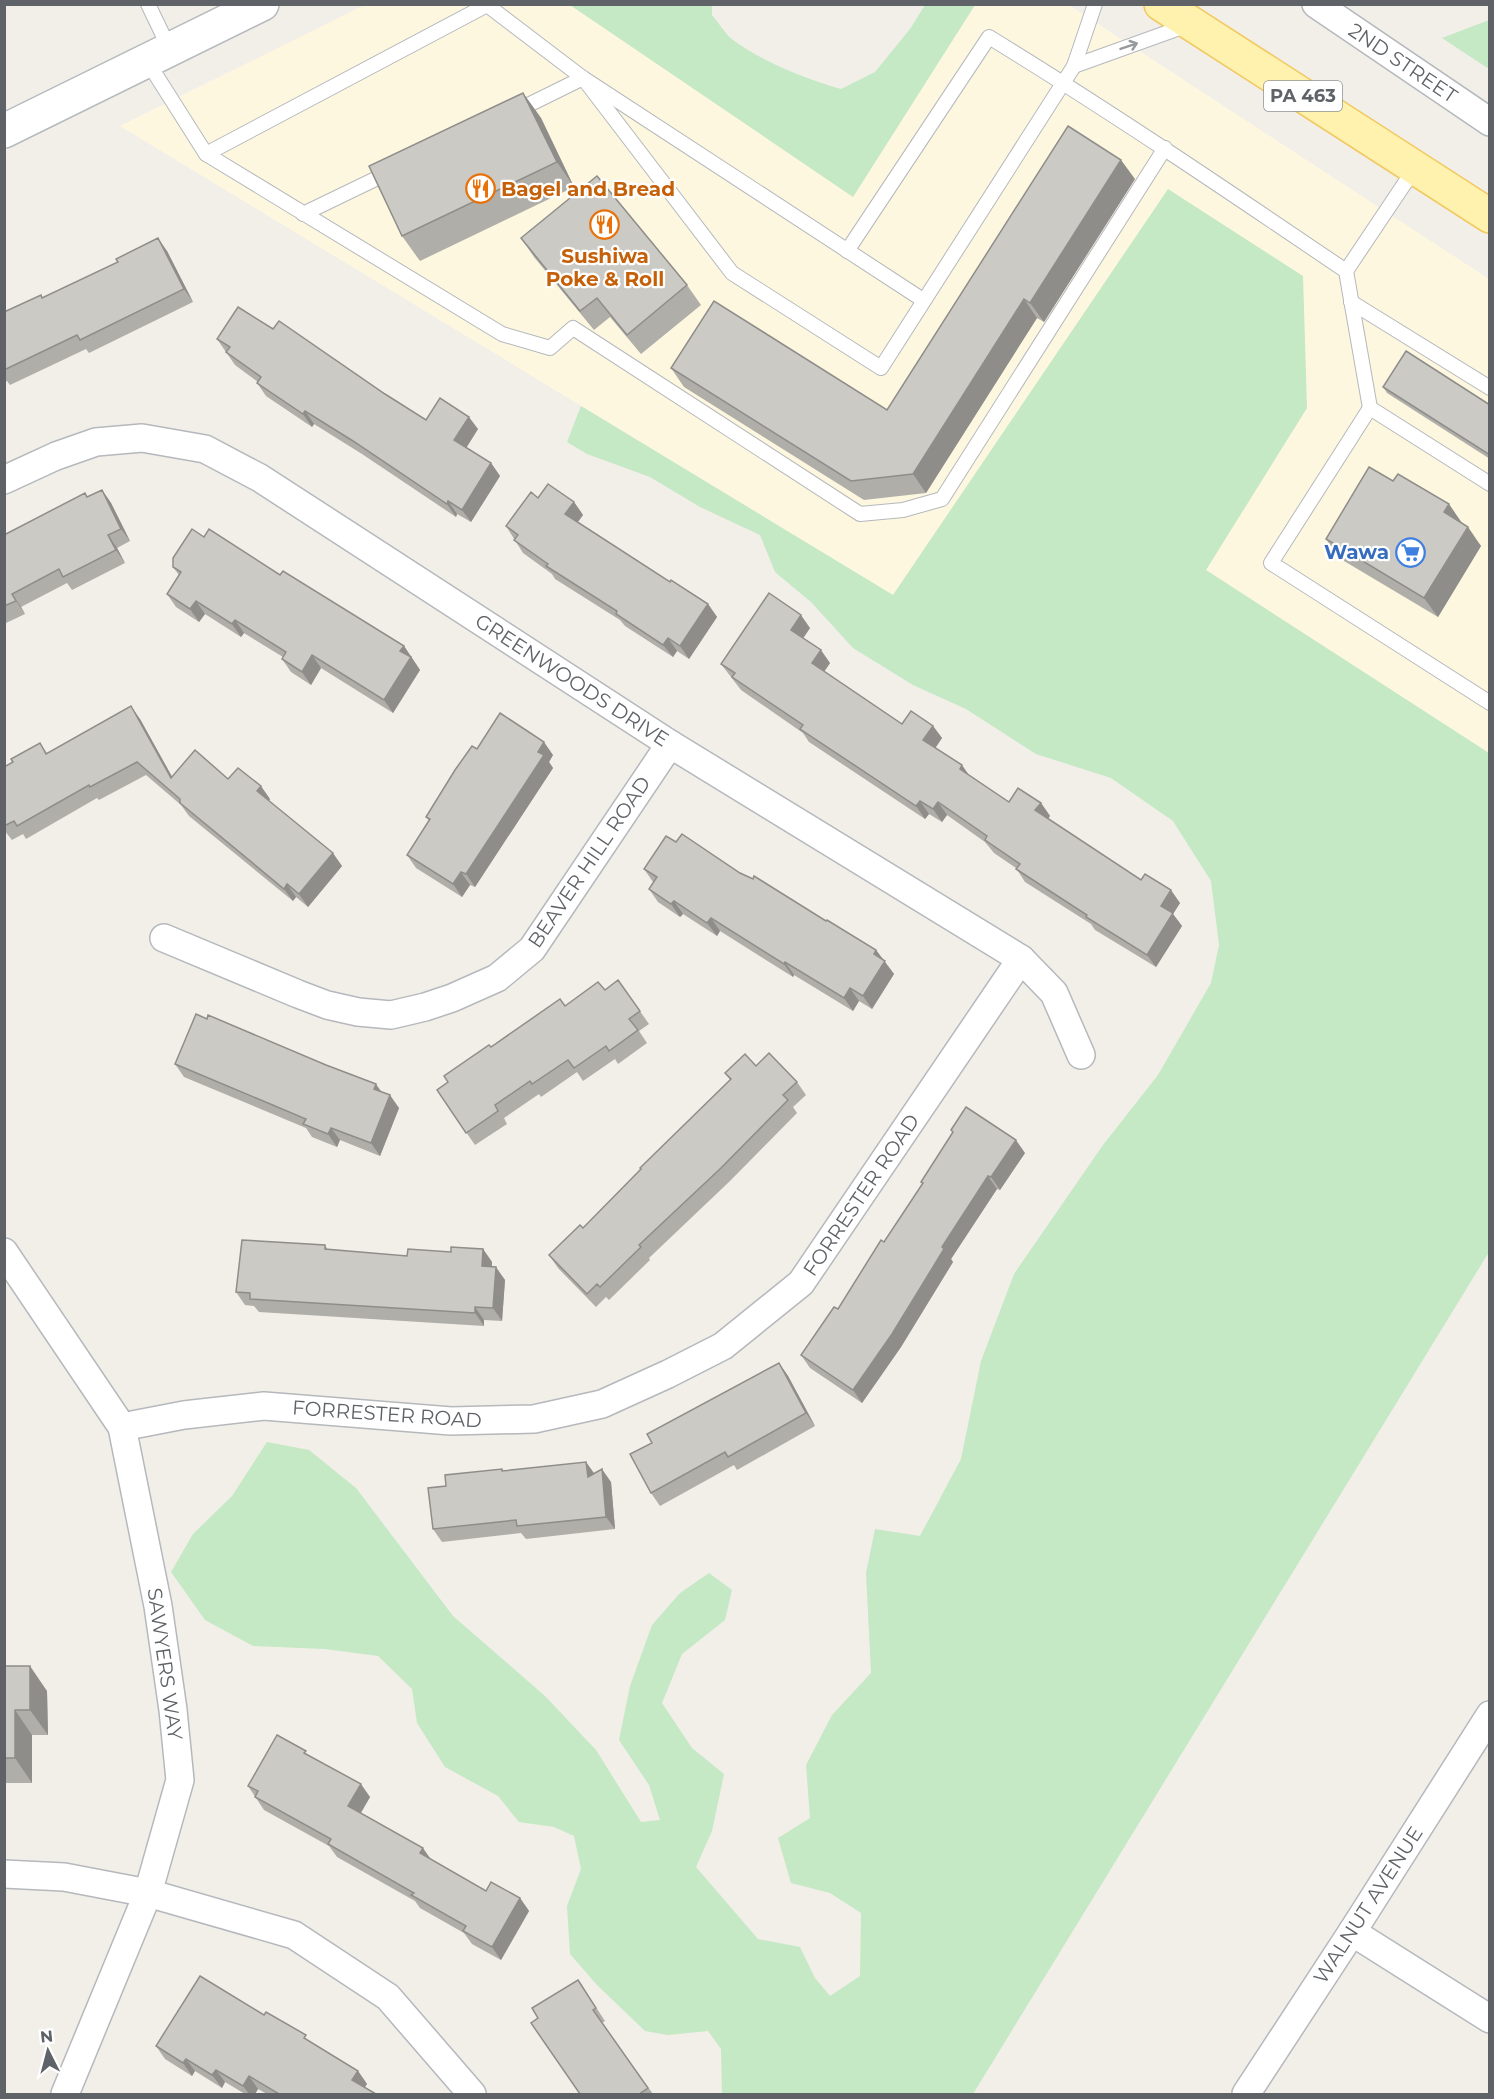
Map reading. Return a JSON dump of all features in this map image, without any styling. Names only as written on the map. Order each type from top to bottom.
[{"type":"main road","points":[[4,131],[262,4]]},
{"type":"main road","name":"PA 463","points":[[1161,4],[1490,216]]},
{"type":"street","name":"2ND STREET","points":[[1316,4],[1490,122]]},
{"type":"street","name":"GREENWOODS DRIVE","points":[[4,480],[56,456],[96,442],[142,438],[205,449],[260,478],[670,744],[1021,959],[1054,993],[1081,1055]]},
{"type":"street","name":"BEAVER HILL ROAD","points":[[164,938],[298,994],[327,1005],[358,1012],[391,1015],[452,998],[497,978],[532,949],[670,744]]},
{"type":"street","name":"FORRESTER ROAD","points":[[122,1427],[184,1415],[264,1406],[451,1421],[534,1419],[602,1404],[723,1346],[801,1283],[1021,959]]},
{"type":"street","name":"SAWYERS WAY","points":[[4,1252],[122,1427],[158,1606],[173,1710],[180,1780],[148,1893],[65,2094]]},
{"type":"street","name":"WALNUT AVENUE","points":[[1246,2094],[1490,1715]]},
{"type":"street","points":[[4,1874],[64,1877],[148,1893],[294,1935],[388,1997],[472,2094]]},
{"type":"street","points":[[1352,1932],[1490,2019]]},
{"type":"lane","points":[[148,4],[158,55],[206,154],[502,334],[550,348],[573,328],[860,514],[903,510],[942,498],[1165,148]]},
{"type":"lane","points":[[583,78],[732,273],[881,368],[1074,66],[1095,4]]},
{"type":"lane","points":[[206,154],[487,5],[583,78],[923,300]]},
{"type":"lane","points":[[1074,66],[1191,24]]},
{"type":"lane","points":[[847,251],[989,37],[1165,148],[1346,271]]},
{"type":"lane","points":[[497,120],[583,78]]},
{"type":"lane","points":[[303,214],[400,167]]},
{"type":"lane","points":[[1414,168],[1346,271],[1370,408],[1271,563],[1490,703]]},
{"type":"lane","points":[[1352,302],[1490,388]]},
{"type":"lane","points":[[1370,408],[1490,484]]},
{"type":"shaded area","points":[[365,5],[570,5],[853,197],[975,5],[1069,5],[1489,279],[1489,753],[1206,570],[1307,408],[1168,190],[893,595],[120,126]]},
{"type":"green space","points":[[570,5],[712,5],[712,15],[730,38],[745,48],[785,69],[841,89],[875,72],[910,29],[925,5],[975,5],[853,197]]},
{"type":"green space","points":[[1489,20],[1489,69],[1442,38]]},
{"type":"green space","points":[[1168,189],[1303,276],[1307,408],[1206,570],[1489,753],[1489,1252],[973,2094],[722,2094],[721,2049],[708,2031],[668,2035],[645,2031],[597,1985],[570,1954],[567,1906],[581,1869],[574,1836],[554,1827],[519,1822],[498,1796],[445,1767],[417,1723],[412,1689],[378,1656],[325,1649],[253,1646],[205,1620],[171,1572],[193,1534],[232,1496],[267,1442],[309,1450],[356,1488],[453,1616],[545,1696],[596,1750],[641,1822],[660,1820],[649,1785],[619,1740],[630,1686],[652,1625],[680,1593],[709,1573],[732,1590],[725,1620],[682,1654],[662,1703],[692,1748],[724,1774],[712,1831],[696,1867],[758,1939],[800,1947],[815,1978],[830,1996],[860,1976],[861,1913],[830,1893],[791,1883],[778,1838],[810,1818],[806,1765],[832,1715],[871,1673],[866,1573],[875,1529],[920,1536],[961,1459],[981,1361],[1014,1274],[1103,1145],[1158,1075],[1211,983],[1219,945],[1211,881],[1173,821],[1111,778],[1036,754],[966,709],[913,685],[853,648],[811,602],[775,572],[760,535],[700,507],[650,477],[587,454],[567,442],[581,406],[893,595]]},
{"type":"building","points":[[523,93],[557,162],[402,236],[369,166]]},
{"type":"building","points":[[1068,126],[1121,160],[1030,303],[1024,299],[913,474],[851,481],[671,368],[714,301],[887,410]]},
{"type":"building","points":[[597,176],[687,285],[627,335],[597,298],[580,311],[521,238]]},
{"type":"building","points":[[158,238],[184,289],[80,340],[77,335],[4,370],[4,312],[41,295],[42,298],[118,262],[116,259]]},
{"type":"building","points":[[238,307],[273,329],[279,321],[426,420],[440,398],[469,417],[454,440],[491,463],[462,510],[448,501],[447,504],[353,441],[305,411],[303,414],[257,383],[261,377],[226,352],[230,347],[217,339]]},
{"type":"building","points":[[1406,351],[1490,405],[1490,455],[1383,387]]},
{"type":"building","name":"Wawa","points":[[1369,467],[1393,481],[1398,474],[1449,504],[1444,512],[1468,527],[1424,598],[1326,539]]},
{"type":"building","points":[[548,484],[574,502],[565,514],[708,604],[680,646],[668,638],[663,645],[616,614],[617,611],[546,566],[548,564],[514,540],[518,535],[506,526],[531,492],[538,498]]},
{"type":"building","points":[[102,490],[121,529],[108,535],[116,550],[63,577],[59,569],[12,594],[16,601],[4,606],[4,535],[85,493],[87,497]]},
{"type":"building","points":[[192,529],[204,537],[209,529],[280,575],[283,571],[404,646],[400,651],[411,657],[384,700],[312,655],[302,672],[282,659],[286,652],[235,620],[232,624],[196,601],[190,609],[167,594],[181,572],[173,567],[173,558]]},
{"type":"building","points":[[769,593],[801,615],[791,630],[821,650],[812,663],[902,724],[911,711],[933,726],[923,740],[962,765],[960,769],[1009,802],[1018,788],[1041,803],[1035,810],[1141,880],[1145,874],[1171,890],[1161,906],[1173,913],[1147,955],[1016,869],[1020,864],[985,840],[987,836],[938,802],[933,809],[920,801],[916,806],[800,729],[803,725],[732,677],[735,673],[721,664]]},
{"type":"building","points":[[131,706],[171,778],[195,750],[228,779],[238,768],[261,786],[257,791],[333,853],[299,894],[287,884],[284,889],[180,803],[180,799],[137,762],[90,787],[89,785],[17,826],[14,821],[4,826],[4,767],[13,762],[11,759],[40,743],[46,754]]},
{"type":"building","points":[[500,713],[544,742],[538,752],[544,755],[466,874],[461,872],[453,884],[407,855],[430,819],[426,817],[455,770],[472,746],[477,749]]},
{"type":"building","points":[[682,834],[740,873],[753,879],[754,876],[876,950],[874,954],[885,961],[863,996],[850,988],[844,998],[711,918],[707,923],[674,901],[671,904],[649,889],[657,877],[644,869],[666,836],[676,842]]},
{"type":"building","points":[[618,980],[640,1011],[629,1019],[638,1030],[609,1051],[606,1046],[574,1068],[568,1060],[532,1084],[530,1081],[495,1105],[498,1111],[466,1133],[437,1090],[448,1082],[444,1076],[489,1045],[491,1047],[560,999],[565,1006],[598,982],[605,990]]},
{"type":"building","points":[[196,1014],[207,1019],[208,1015],[376,1084],[374,1089],[390,1095],[371,1143],[331,1128],[328,1134],[303,1124],[306,1119],[175,1064]]},
{"type":"building","points":[[769,1053],[797,1082],[783,1095],[788,1100],[721,1168],[639,1245],[641,1247],[600,1287],[597,1284],[587,1294],[549,1255],[580,1225],[583,1228],[640,1168],[731,1079],[725,1073],[745,1054],[756,1066]]},
{"type":"building","points":[[966,1107],[1016,1140],[991,1177],[988,1176],[942,1247],[944,1249],[892,1334],[853,1390],[801,1355],[834,1307],[838,1309],[881,1240],[884,1242],[923,1183],[921,1182]]},
{"type":"building","points":[[242,1240],[325,1245],[325,1249],[407,1256],[408,1249],[451,1252],[451,1247],[483,1249],[482,1266],[496,1267],[493,1308],[475,1307],[475,1313],[250,1299],[250,1293],[236,1292]]},
{"type":"building","points":[[779,1363],[806,1413],[728,1457],[725,1452],[651,1493],[630,1454],[652,1443],[647,1434]]},
{"type":"building","points":[[586,1462],[588,1477],[602,1469],[606,1517],[517,1526],[516,1520],[433,1529],[428,1488],[446,1486],[445,1475]]},
{"type":"building","points":[[4,1666],[30,1666],[30,1710],[15,1710],[15,1758],[4,1758]]},
{"type":"building","points":[[277,1735],[306,1751],[304,1753],[361,1784],[348,1806],[423,1848],[420,1853],[486,1891],[491,1882],[520,1898],[492,1947],[463,1931],[466,1926],[411,1895],[414,1893],[328,1844],[331,1839],[255,1797],[258,1791],[248,1786]]},
{"type":"building","points":[[200,1976],[264,2015],[266,2012],[306,2035],[304,2038],[358,2071],[352,2080],[376,2094],[279,2094],[249,2076],[243,2086],[216,2070],[212,2075],[186,2059],[183,2063],[156,2046]]},
{"type":"building","points":[[578,1980],[596,2008],[593,2010],[648,2088],[639,2094],[580,2094],[531,2023],[538,2018],[532,2008]]},
{"type":"place","name":"Bagel and Bread","points":[[480,189]]},
{"type":"place","name":"Sushiwa Poke & Roll","points":[[605,225]]},
{"type":"place","name":"Wawa","points":[[1410,552]]}]
